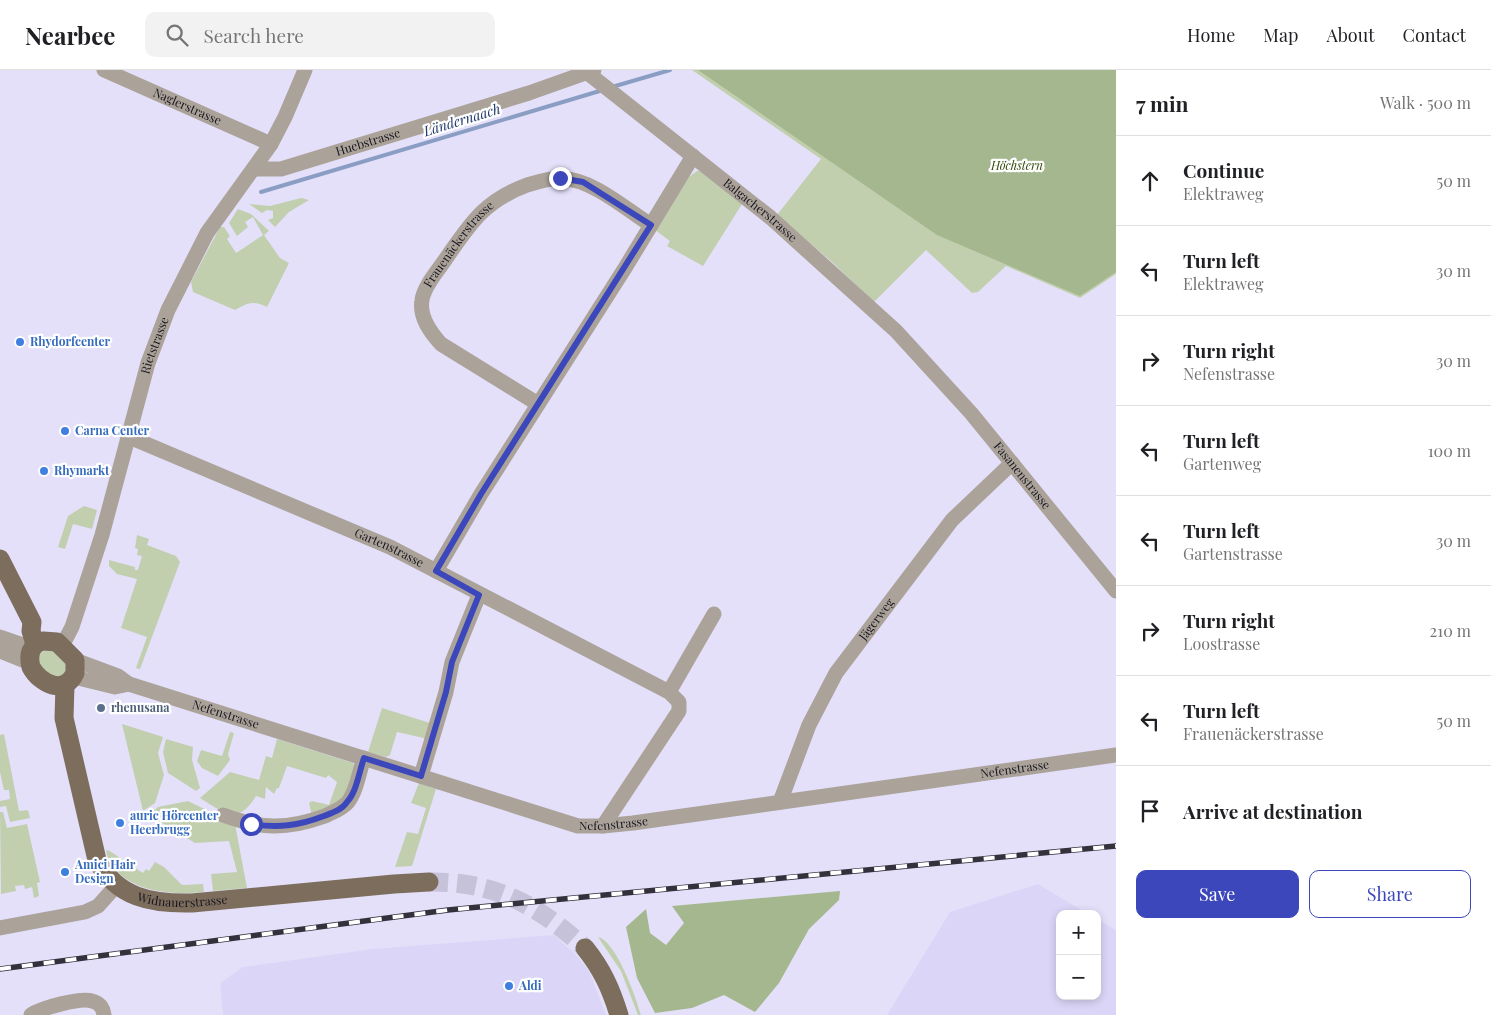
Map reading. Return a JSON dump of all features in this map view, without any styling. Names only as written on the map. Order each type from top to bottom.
[{"type":"main road","points":[[0,559],[32,622],[32,631],[42,648],[65,676]]},
{"type":"main road","points":[[42,648],[34,672],[65,676]]},
{"type":"main road","name":"Widnauerstrasse","points":[[65,676],[64,718],[97,860],[108,878],[116,886],[135,895],[177,904],[428,882]]},
{"type":"main road","points":[[585,948],[600,967],[619,1015]]},
{"type":"street","name":"Naglerstrasse","points":[[104,70],[271,144]]},
{"type":"street","name":"Rietstrasse","points":[[42,648],[72,627],[99,544],[148,363],[168,310],[207,233],[271,144],[285,118],[305,70]]},
{"type":"street","name":"Balgacherstrasse","points":[[590,73],[770,218],[843,282],[926,363]]},
{"type":"street","name":"Huebstrasse","points":[[254,169],[282,169],[590,73]]},
{"type":"street","points":[[436,571],[693,156]]},
{"type":"street","name":"Frauenäckerstrasse","points":[[538,404],[441,344],[431,333],[424,319],[422,300],[432,280],[458,239],[477,215],[507,193],[535,183],[560,178],[583,182],[651,225]]},
{"type":"street","name":"Fasanenstrasse","points":[[926,363],[1012,463],[1116,591]]},
{"type":"street","name":"Gartenstrasse","points":[[127,436],[390,547],[479,595],[669,692]]},
{"type":"street","name":"Jägerweg","points":[[780,802],[809,725],[836,673],[952,520],[1012,463]]},
{"type":"street","points":[[421,776],[446,692],[452,662],[479,595]]},
{"type":"street","points":[[603,826],[679,711],[679,702],[669,692],[714,614]]},
{"type":"street","points":[[0,638],[42,648]]},
{"type":"street","points":[[0,650],[42,648]]},
{"type":"street","name":"Nefenstrasse","points":[[65,676],[115,687],[129,684],[578,826],[603,826],[1116,755]]},
{"type":"street","points":[[223,815],[272,827],[295,826],[336,811],[346,804],[352,796],[364,758]]},
{"type":"street","points":[[0,928],[85,912],[98,906],[116,886]]},
{"type":"street","points":[[31,1015],[53,1006],[90,1000],[98,1004],[104,1015]]},
{"type":"shaded area","points":[[1038,884],[1081,910],[1056,910],[1056,1000],[1101,1000],[1101,921],[1116,930],[1116,1015],[887,1015],[950,912]]},
{"type":"shaded area","points":[[554,935],[577,956],[589,971],[606,1015],[223,1015],[220,983],[243,967],[372,949]]},
{"type":"green space","name":"Höchstern","points":[[692,70],[1116,70],[1116,274],[1080,298],[1006,266],[978,292],[972,293],[926,250],[874,302],[832,262],[777,215],[821,159]]},
{"type":"green space","name":"Höchstern","points":[[698,70],[1116,70],[1116,272],[1080,296],[937,235]]},
{"type":"green space","points":[[700,171],[742,204],[703,266],[667,246],[670,241],[655,230],[689,177]]},
{"type":"green space","points":[[301,198],[309,200],[289,212],[275,227],[268,220],[273,218],[273,211],[267,210],[262,213],[249,204],[270,206]]},
{"type":"green space","points":[[238,209],[251,214],[269,231],[264,235],[280,258],[289,263],[267,307],[250,303],[235,310],[193,292],[191,282],[220,227],[224,227],[230,236],[227,239],[236,253],[263,235],[253,217],[245,222],[248,227],[237,236],[229,223]]},
{"type":"green space","points":[[84,506],[97,510],[92,529],[73,524],[65,549],[58,547],[68,516]]},
{"type":"green space","points":[[137,535],[149,539],[147,545],[176,556],[180,562],[140,669],[136,668],[147,637],[121,628],[137,579],[117,574],[109,566],[109,560],[135,567],[135,570],[138,570],[142,556],[137,555],[138,549],[135,548]]},
{"type":"green space","points":[[52,649],[68,666],[64,675],[54,678],[45,670],[38,658],[44,651]]},
{"type":"green space","points":[[382,708],[430,723],[428,739],[397,732],[390,755],[386,757],[368,752]]},
{"type":"green space","points":[[122,724],[163,737],[158,753],[164,775],[155,803],[143,811]]},
{"type":"green space","points":[[230,732],[234,733],[228,754],[230,760],[218,776],[202,768],[197,761],[201,750],[222,756]]},
{"type":"green space","points":[[4,734],[19,811],[28,810],[30,818],[10,822],[6,806],[0,807],[0,801],[10,799],[9,790],[4,790],[0,772],[0,735]]},
{"type":"green space","points":[[166,739],[193,747],[192,760],[200,788],[196,791],[168,773],[163,752]]},
{"type":"green space","points":[[277,739],[353,763],[355,767],[344,798],[312,816],[309,803],[312,801],[329,805],[337,782],[328,775],[326,778],[287,766],[279,788],[277,788],[274,794],[266,787],[265,799],[256,796],[249,806],[236,814],[223,812],[200,798],[230,772],[259,780],[266,756],[272,758]]},
{"type":"green space","points":[[419,783],[436,789],[412,866],[395,867],[407,832],[418,834],[426,808],[411,803]]},
{"type":"green space","points":[[188,801],[235,824],[247,888],[213,891],[211,874],[237,872],[229,841],[195,843],[149,815],[158,807]]},
{"type":"green space","points":[[0,812],[3,812],[7,828],[27,824],[40,882],[37,883],[39,896],[34,898],[32,887],[25,889],[24,885],[15,886],[16,891],[1,894]]},
{"type":"green space","points":[[108,850],[143,873],[146,869],[149,871],[155,862],[164,867],[182,885],[203,884],[204,892],[176,893],[146,888],[132,883],[121,875],[112,864],[106,851]]},
{"type":"green space","points":[[840,891],[839,900],[809,929],[779,983],[755,1012],[724,995],[692,1008],[655,1013],[637,978],[626,927],[646,909],[650,933],[666,945],[684,923],[672,906]]},
{"type":"green space","points":[[598,937],[612,948],[630,983],[641,1015],[638,1015],[621,971]]},
{"type":"waterway","name":"Ländernaach","points":[[612,87],[670,70]]},
{"type":"waterway","name":"Ländernaach","points":[[261,192],[603,90]]},
{"type":"tunnel","points":[[429,882],[474,886],[514,898],[550,919],[585,948]]},
{"type":"railway","points":[[0,969],[448,910],[1116,846]]},
{"type":"place","name":"Rhydorfcenter","points":[[20,342]]},
{"type":"place","name":"Carna Center","points":[[65,431]]},
{"type":"place","name":"Rhymarkt","points":[[44,471]]},
{"type":"place","name":"rhenusana","points":[[101,708]]},
{"type":"place","name":"auric Hörcenter Heerbrugg","points":[[120,823]]},
{"type":"place","name":"Amici Hair Design","points":[[65,872]]},
{"type":"place","name":"Aldi","points":[[509,986]]},
{"type":"route","points":[[251,824],[272,827],[295,826],[336,811],[346,804],[352,796],[364,758],[421,776],[446,692],[452,662],[479,595],[436,571],[481,494],[651,225],[583,182],[560,178]]}]
